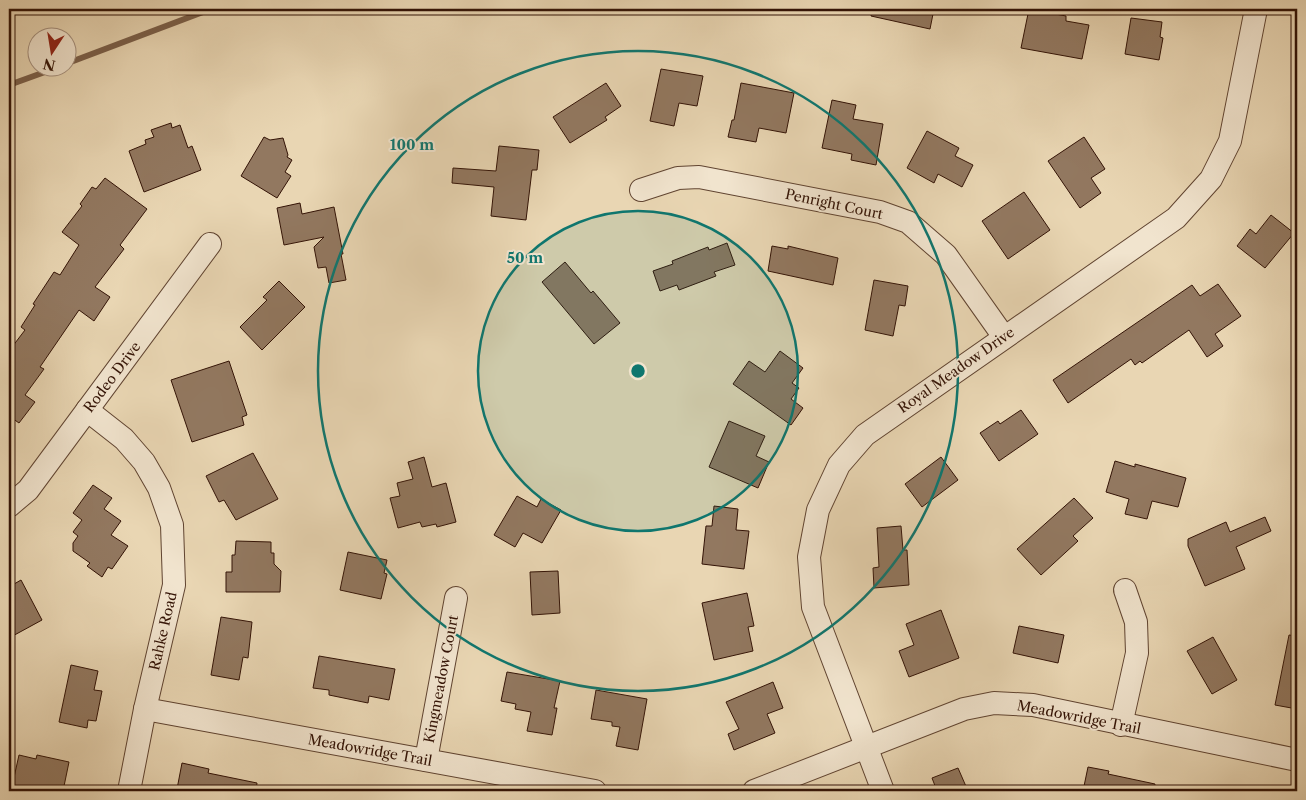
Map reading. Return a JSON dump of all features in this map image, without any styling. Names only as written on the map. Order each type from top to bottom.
[{"type":"street","name":"Royal Meadow Drive","points":[[884,791],[813,607],[809,557],[818,510],[839,466],[865,435],[1176,218],[1211,179],[1230,141],[1256,9]]},
{"type":"street","name":"Penright Court","points":[[641,190],[678,178],[699,177],[880,212],[908,222],[946,255],[1004,337]]},
{"type":"street","name":"Rodeo Drive","points":[[9,506],[28,490],[210,244]]},
{"type":"street","name":"Rahke Road","points":[[88,410],[124,440],[144,462],[159,488],[172,525],[174,585],[145,709],[129,791]]},
{"type":"street","points":[[1121,725],[1137,653],[1136,622],[1125,590]]},
{"type":"street","name":"Kingmeadow Court","points":[[426,760],[456,598]]},
{"type":"street","name":"Meadowridge Trail","points":[[754,791],[964,709],[994,703],[1033,705],[1121,725],[1297,760]]},
{"type":"street","name":"Meadowridge Trail","points":[[145,709],[595,791]]},
{"type":"building","points":[[872,9],[934,9],[930,29],[871,16]]},
{"type":"building","points":[[1029,9],[1066,16],[1066,21],[1089,25],[1082,59],[1021,48]]},
{"type":"building","points":[[1131,18],[1162,22],[1160,37],[1163,38],[1159,60],[1125,54]]},
{"type":"building","points":[[661,69],[703,76],[697,106],[679,103],[674,126],[650,121]]},
{"type":"building","points":[[606,83],[621,106],[605,117],[607,120],[570,143],[553,117]]},
{"type":"building","points":[[741,83],[794,93],[786,133],[759,128],[756,142],[728,137],[732,120],[734,120]]},
{"type":"building","points":[[832,100],[856,105],[853,119],[883,124],[876,165],[851,160],[852,154],[822,148]]},
{"type":"building","points":[[171,123],[172,128],[180,125],[188,148],[192,146],[201,170],[144,192],[129,151],[146,144],[145,140],[154,137],[151,130]]},
{"type":"building","points":[[927,131],[959,148],[955,156],[973,165],[962,187],[938,174],[934,183],[907,168]]},
{"type":"building","points":[[264,137],[270,140],[283,138],[287,157],[292,160],[285,172],[291,176],[277,198],[241,176]]},
{"type":"building","points":[[1084,137],[1105,169],[1091,178],[1101,193],[1080,208],[1048,161]]},
{"type":"building","points":[[499,146],[539,150],[537,170],[532,170],[526,220],[491,216],[494,187],[452,183],[453,168],[496,171]]},
{"type":"building","points":[[105,178],[147,209],[120,245],[124,249],[95,287],[110,297],[94,321],[79,310],[40,367],[44,369],[25,395],[35,402],[19,423],[9,416],[9,351],[25,330],[21,327],[35,305],[33,304],[54,272],[60,275],[79,245],[62,232],[82,206],[80,204],[92,187],[96,189]]},
{"type":"building","points":[[1024,192],[1050,230],[1008,259],[982,221]]},
{"type":"building","points":[[300,203],[302,214],[334,207],[346,280],[329,283],[326,267],[318,268],[314,247],[324,237],[284,245],[277,208]]},
{"type":"building","points":[[1271,215],[1294,233],[1265,268],[1237,246],[1250,229],[1256,234]]},
{"type":"building","points":[[727,243],[735,265],[714,272],[716,276],[679,290],[677,285],[660,291],[653,271],[673,264],[672,261],[708,247],[709,250]]},
{"type":"building","points":[[772,246],[788,249],[788,246],[838,258],[833,285],[768,271]]},
{"type":"building","points":[[565,262],[620,323],[594,344],[542,282]]},
{"type":"building","points":[[874,280],[908,286],[905,306],[899,305],[893,336],[865,330]]},
{"type":"building","points":[[279,281],[305,307],[262,350],[240,327],[267,300],[263,297]]},
{"type":"building","points":[[1218,284],[1241,316],[1215,334],[1223,346],[1207,357],[1189,330],[1142,363],[1140,361],[1135,365],[1131,359],[1068,403],[1053,380],[1192,285],[1200,296]]},
{"type":"building","points":[[780,351],[803,368],[792,383],[799,388],[791,399],[803,408],[791,425],[733,384],[749,361],[765,372]]},
{"type":"building","points":[[229,361],[247,415],[242,417],[244,425],[192,442],[171,380]]},
{"type":"building","points":[[1021,410],[1038,434],[999,461],[980,433],[998,421],[1000,424]]},
{"type":"building","points":[[729,421],[765,436],[756,456],[769,462],[758,488],[709,467]]},
{"type":"building","points":[[253,453],[278,499],[236,520],[224,500],[219,502],[206,476]]},
{"type":"building","points":[[424,457],[432,487],[446,483],[456,522],[437,527],[436,524],[422,527],[420,522],[398,528],[390,498],[400,496],[397,483],[413,479],[408,462]]},
{"type":"building","points":[[941,457],[958,480],[922,507],[905,484]]},
{"type":"building","points":[[1115,461],[1135,467],[1135,464],[1186,478],[1178,507],[1152,501],[1147,519],[1125,514],[1129,499],[1106,492]]},
{"type":"building","points":[[93,485],[112,498],[104,509],[121,521],[111,535],[128,546],[112,569],[108,567],[102,577],[87,566],[90,563],[73,551],[73,543],[78,536],[73,532],[82,520],[73,513]]},
{"type":"building","points":[[517,496],[537,507],[541,499],[561,510],[542,543],[523,533],[515,547],[494,535]]},
{"type":"building","points":[[1074,498],[1093,518],[1073,536],[1078,541],[1041,575],[1017,549]]},
{"type":"building","points":[[714,506],[738,509],[736,530],[749,531],[744,569],[702,564],[706,526],[712,526]]},
{"type":"building","points":[[1265,517],[1271,531],[1236,547],[1245,569],[1205,586],[1188,546],[1188,539],[1226,522],[1230,532]]},
{"type":"building","points":[[901,526],[903,550],[907,550],[909,585],[874,588],[873,568],[879,567],[877,528]]},
{"type":"building","points":[[236,541],[271,542],[274,564],[281,571],[280,592],[226,592],[226,572],[232,572],[232,555],[235,555]]},
{"type":"building","points":[[348,552],[387,560],[384,573],[387,574],[381,599],[340,590]]},
{"type":"building","points":[[558,571],[560,613],[532,615],[530,572]]},
{"type":"building","points":[[21,580],[42,620],[9,638],[9,587]]},
{"type":"building","points":[[747,593],[754,626],[748,627],[753,651],[714,660],[702,603]]},
{"type":"building","points":[[941,610],[959,658],[909,677],[899,651],[914,645],[906,624]]},
{"type":"building","points":[[221,617],[252,622],[248,658],[243,657],[239,680],[211,675]]},
{"type":"building","points":[[1019,626],[1064,635],[1058,663],[1013,653]]},
{"type":"building","points":[[1289,635],[1297,636],[1297,709],[1275,705]]},
{"type":"building","points":[[1213,637],[1237,680],[1212,694],[1187,651]]},
{"type":"building","points":[[319,656],[395,669],[389,700],[369,696],[368,703],[329,695],[329,690],[313,688]]},
{"type":"building","points":[[71,665],[98,671],[94,690],[102,691],[96,721],[88,720],[87,728],[59,722]]},
{"type":"building","points":[[507,672],[560,681],[554,708],[557,708],[552,735],[527,731],[531,712],[515,709],[516,704],[501,701]]},
{"type":"building","points":[[773,682],[783,708],[767,714],[775,733],[734,750],[728,734],[739,729],[726,702]]},
{"type":"building","points":[[596,690],[647,699],[638,750],[616,746],[620,727],[612,726],[612,722],[591,719]]},
{"type":"building","points":[[19,755],[36,759],[37,755],[69,762],[63,791],[11,791]]},
{"type":"building","points":[[182,763],[209,769],[208,773],[257,783],[256,791],[188,791],[177,789]]},
{"type":"building","points":[[1088,767],[1109,771],[1108,774],[1155,784],[1154,791],[1083,791]]},
{"type":"building","points":[[958,768],[968,791],[937,791],[932,778]]},
{"type":"waterway","points":[[78,59],[211,9]]},
{"type":"waterway","points":[[9,85],[28,78]]}]
